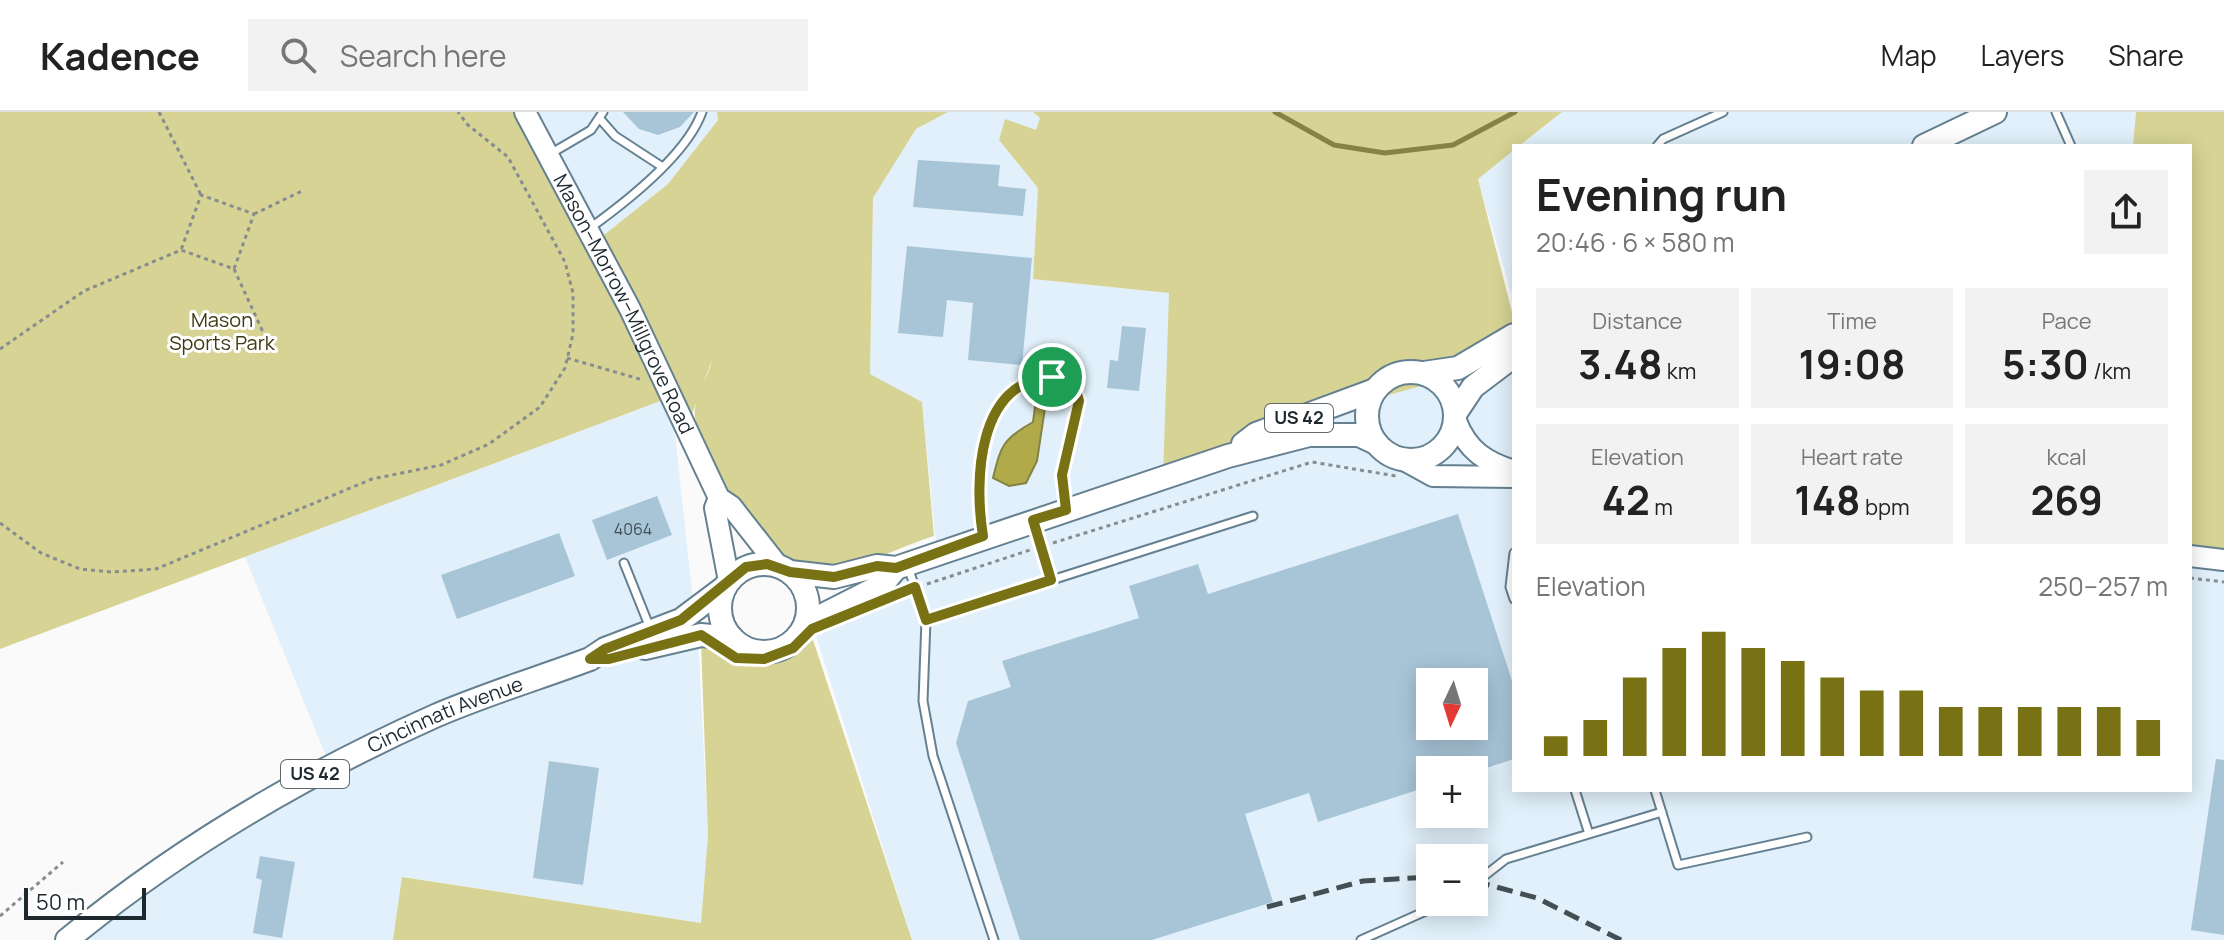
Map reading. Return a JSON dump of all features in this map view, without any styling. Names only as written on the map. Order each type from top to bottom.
[{"type":"main road","points":[[1928,144],[1995,112]]},
{"type":"main road","points":[[1512,336],[1458,368],[1424,373],[1401,372],[1387,378],[1375,390],[1366,417],[1376,443],[1405,469],[1433,455],[1452,434],[1456,417],[1473,387],[1512,358]]},
{"type":"main road","points":[[1424,373],[1441,382],[1450,394],[1456,417]]},
{"type":"main road","name":"US 42","points":[[1228,456],[1256,434],[1375,390]]},
{"type":"main road","name":"US 42","points":[[727,584],[746,567],[834,577],[877,566],[901,566],[1228,456],[1309,435],[1359,435],[1376,443]]},
{"type":"main road","name":"US 42","points":[[729,645],[771,651],[790,643],[882,585],[901,566]]},
{"type":"main road","points":[[784,569],[806,595],[805,631]]},
{"type":"main road","points":[[727,584],[720,610],[729,645]]},
{"type":"main road","name":"Cincinnati Avenue","points":[[67,940],[163,866],[330,766],[438,715],[590,659],[605,649],[681,620],[727,584]]},
{"type":"main road","name":"Cincinnati Avenue","points":[[590,659],[609,659],[701,635],[729,645]]},
{"type":"street","name":"Mason–Morrow–Millgrove Road","points":[[525,112],[588,229],[719,498],[731,506],[784,569]]},
{"type":"street","points":[[1456,417],[1463,439],[1477,455],[1512,473]]},
{"type":"street","points":[[1405,469],[1433,476],[1512,474]]},
{"type":"street","name":"Mason–Morrow–Millgrove Road","points":[[719,498],[715,508],[727,584]]},
{"type":"street","points":[[2192,556],[2224,560]]},
{"type":"lane","points":[[588,229],[641,187],[697,124],[702,112]]},
{"type":"lane","points":[[1659,144],[1663,139],[1723,112]]},
{"type":"lane","points":[[2056,112],[2070,144]]},
{"type":"lane","points":[[548,155],[591,130],[602,116],[615,136],[661,166]]},
{"type":"lane","points":[[983,536],[980,482],[989,423],[1017,388],[1040,378],[1064,381],[1079,397],[1062,475],[1066,510]]},
{"type":"lane","points":[[926,620],[1253,516]]},
{"type":"lane","points":[[1033,520],[1051,580]]},
{"type":"lane","points":[[624,563],[652,632]]},
{"type":"lane","points":[[901,566],[915,587],[926,620],[923,701],[933,756],[994,940]]},
{"type":"lane","points":[[1512,570],[1512,593]]},
{"type":"lane","points":[[1576,792],[1589,834]]},
{"type":"lane","points":[[1656,792],[1678,865],[1807,837]]},
{"type":"lane","points":[[1488,873],[1506,859],[1662,812]]},
{"type":"lane","points":[[1361,940],[1416,915]]},
{"type":"path","points":[[159,112],[201,195],[254,214]]},
{"type":"path","points":[[0,523],[41,553],[80,569],[112,572],[156,569],[372,479],[441,465],[489,444],[540,407],[567,358],[573,334],[573,293],[565,262],[508,157],[468,125],[458,112]]},
{"type":"path","points":[[263,332],[234,269],[254,214],[302,191]]},
{"type":"path","points":[[181,250],[201,195]]},
{"type":"path","points":[[0,349],[84,291],[181,250],[234,269]]},
{"type":"path","points":[[567,358],[647,381]]},
{"type":"path","points":[[915,587],[1312,462],[1405,469]]},
{"type":"path","points":[[2192,578],[2224,582]]},
{"type":"path","points":[[729,645],[736,658],[764,659],[793,648],[805,631]]},
{"type":"path","points":[[0,916],[63,862]]},
{"type":"shaded area","points":[[525,112],[717,112],[718,120],[668,184],[595,242]]},
{"type":"shaded area","points":[[948,112],[1033,112],[1040,118],[1036,131],[999,140],[1038,188],[1033,279],[1169,293],[1308,429],[1512,342],[1512,792],[2192,792],[2192,556],[2224,561],[2224,940],[912,940],[813,626],[908,577],[939,566],[979,539],[937,554],[922,402],[870,375],[873,198],[916,129]]},
{"type":"shaded area","points":[[1562,112],[2136,112],[2133,144],[1522,144]]},
{"type":"shaded area","points":[[1512,152],[1512,295],[1478,179]]},
{"type":"shaded area","points":[[671,397],[693,601],[627,636],[584,647],[507,688],[698,638],[708,835],[701,923],[403,877],[393,940],[67,940],[330,766],[245,557]]},
{"type":"shaded area","points":[[1035,407],[1045,408],[1037,461],[1026,483],[1009,486],[993,478],[998,458],[1009,438],[1033,422]]},
{"type":"green space","name":"Mason Sports Park","points":[[0,112],[525,112],[595,242],[668,184],[718,120],[717,112],[948,112],[916,129],[873,198],[870,374],[922,402],[934,536],[846,566],[816,568],[796,562],[756,531],[723,486],[701,439],[695,418],[697,400],[692,414],[671,397],[0,649]]},
{"type":"green space","points":[[1033,112],[1562,112],[1522,144],[1512,144],[1512,152],[1478,179],[1512,312],[1512,339],[1427,375],[1428,384],[1346,407],[1163,479],[1169,293],[1033,279],[1038,188],[999,140],[1005,119],[1036,130],[1040,118]]},
{"type":"green space","points":[[2136,112],[2224,112],[2224,561],[2192,556],[2192,144],[2133,144]]},
{"type":"green space","points":[[813,640],[912,940],[393,940],[402,877],[701,923],[708,835],[701,642],[732,660],[757,664],[782,656]]},
{"type":"building","points":[[623,112],[694,112],[680,127],[658,135],[639,129]]},
{"type":"building","points":[[918,160],[1000,165],[998,186],[1026,189],[1023,216],[913,207]]},
{"type":"building","points":[[907,246],[1032,258],[1022,365],[968,360],[973,303],[947,300],[943,337],[898,333]]},
{"type":"building","points":[[1122,326],[1146,328],[1139,391],[1107,388],[1110,360],[1118,361]]},
{"type":"building","points":[[657,496],[672,535],[607,560],[592,520]]},
{"type":"building","points":[[1458,514],[1512,681],[1512,760],[1488,767],[1488,756],[1416,756],[1416,790],[1318,822],[1309,793],[1245,814],[1273,902],[1152,940],[1020,940],[956,743],[968,701],[1011,687],[1002,661],[1139,618],[1129,586],[1198,564],[1208,594]]},
{"type":"building","points":[[559,533],[575,576],[457,619],[441,575]]},
{"type":"building","points":[[2216,759],[2224,760],[2224,935],[2191,930]]},
{"type":"building","points":[[549,761],[599,768],[583,885],[533,878]]},
{"type":"building","points":[[260,856],[295,862],[282,938],[253,933],[262,880],[256,878]]},
{"type":"waterway","points":[[1275,112],[1334,145],[1385,153],[1453,145],[1515,112]]},
{"type":"railway","points":[[1267,907],[1363,881],[1416,878]]},
{"type":"railway","points":[[1488,885],[1537,898],[1621,940]]},
{"type":"route","points":[[1052,377],[1075,388],[1079,401],[1062,475],[1066,510],[1033,520],[1051,580],[926,620],[915,587],[812,629],[793,648],[764,659],[736,658],[701,635],[609,659],[590,659],[605,649],[681,620],[746,567],[767,564],[790,572],[834,577],[877,566],[896,568],[983,536],[979,514],[980,482],[989,423],[1017,388],[1029,381],[1052,377]]}]
